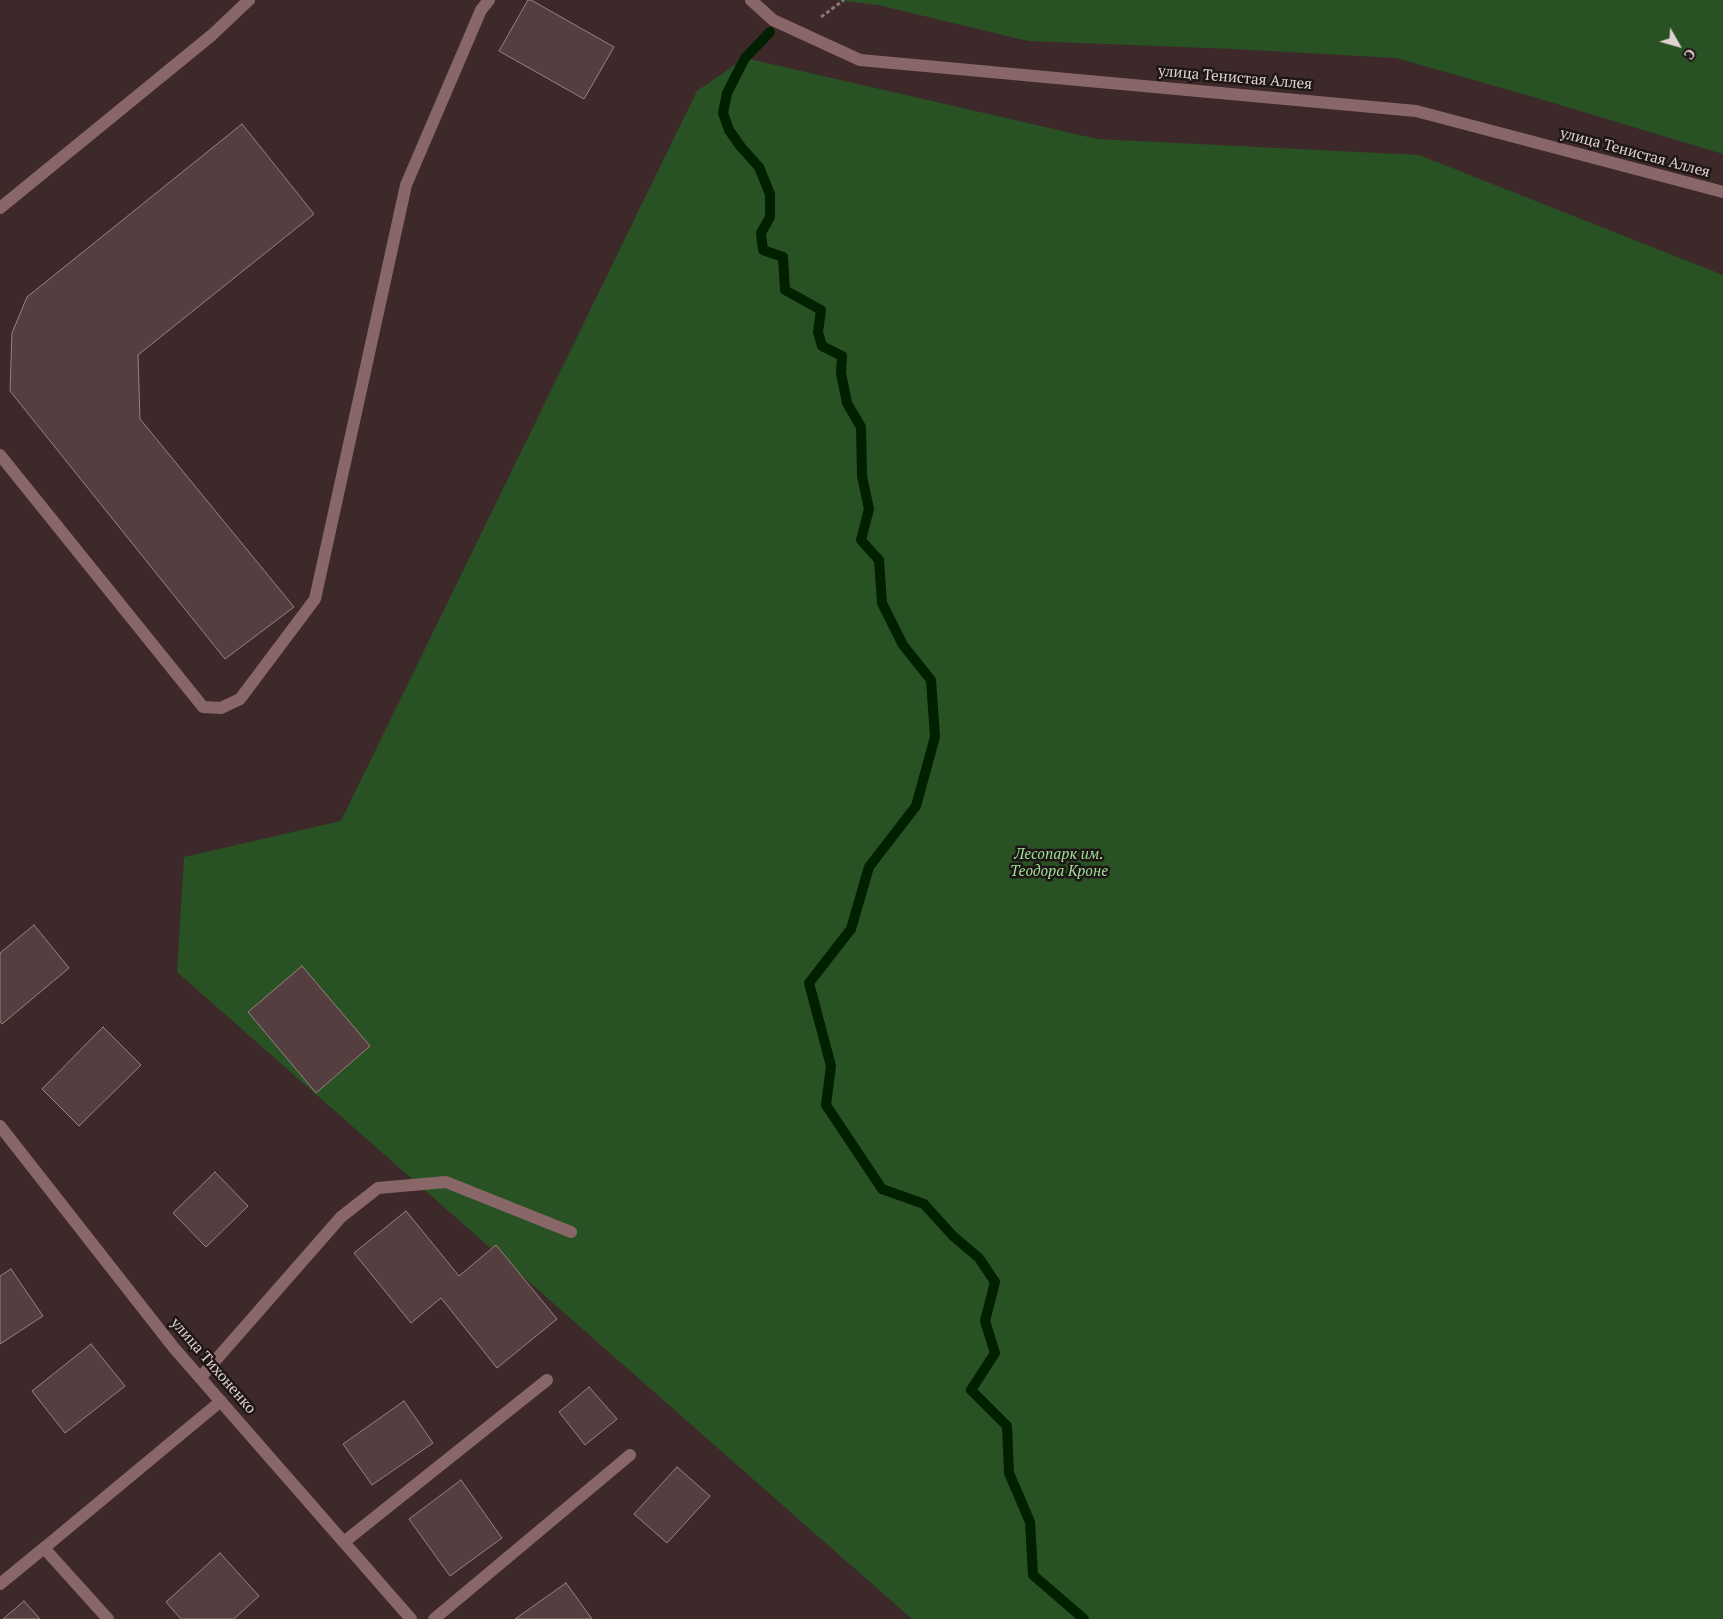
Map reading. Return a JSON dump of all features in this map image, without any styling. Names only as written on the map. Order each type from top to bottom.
[{"type":"street","points":[[0,208],[212,35],[249,0]]},
{"type":"street","points":[[0,455],[203,707],[221,708],[240,699],[315,599],[406,185],[481,10],[489,0]]},
{"type":"street","name":"улица Тенистая Аллея","points":[[751,0],[772,20],[860,60],[1416,110],[1723,192]]},
{"type":"street","name":"улица Тихоненко","points":[[0,1126],[174,1348],[411,1619]]},
{"type":"street","points":[[200,1378],[341,1216],[378,1188],[446,1182],[571,1232]]},
{"type":"street","points":[[344,1542],[548,1380]]},
{"type":"street","points":[[0,1583],[221,1401]]},
{"type":"street","points":[[434,1619],[630,1455]]},
{"type":"street","points":[[44,1548],[108,1619]]},
{"type":"green space","points":[[835,0],[1723,0],[1723,154],[1396,58],[1234,49],[1028,41],[878,5]]},
{"type":"green space","name":"Лесопарк им. Теодора Кроне","points":[[745,58],[1097,139],[1419,155],[1723,275],[1723,1619],[912,1619],[177,972],[184,857],[341,821],[697,91]]},
{"type":"building","points":[[528,0],[614,47],[584,99],[499,51]]},
{"type":"building","points":[[242,124],[314,214],[138,355],[140,419],[294,607],[225,659],[10,391],[12,333],[27,297]]},
{"type":"building","points":[[34,925],[69,968],[2,1024],[0,1021],[0,953]]},
{"type":"building","points":[[302,966],[370,1046],[316,1093],[248,1012]]},
{"type":"building","points":[[103,1027],[141,1065],[79,1126],[42,1089]]},
{"type":"building","points":[[215,1172],[248,1206],[206,1247],[173,1213]]},
{"type":"building","points":[[406,1211],[459,1276],[496,1245],[557,1319],[497,1368],[441,1298],[411,1323],[354,1253]]},
{"type":"building","points":[[11,1269],[43,1316],[0,1344],[0,1276]]},
{"type":"building","points":[[91,1344],[125,1386],[65,1433],[32,1391]]},
{"type":"building","points":[[589,1387],[617,1419],[585,1445],[559,1412]]},
{"type":"building","points":[[404,1401],[433,1443],[372,1485],[343,1444]]},
{"type":"building","points":[[677,1467],[710,1496],[667,1543],[634,1514]]},
{"type":"building","points":[[461,1480],[502,1538],[450,1576],[409,1519]]},
{"type":"building","points":[[220,1553],[259,1596],[234,1619],[181,1619],[166,1602]]},
{"type":"building","points":[[566,1583],[592,1619],[515,1619]]},
{"type":"building","points":[[24,1601],[40,1619],[3,1619]]},
{"type":"waterway","points":[[770,32],[745,58],[727,93],[723,113],[729,130],[759,167],[770,194],[770,217],[761,233],[763,250],[783,257],[785,290],[821,310],[818,332],[822,346],[842,356],[841,373],[847,403],[861,427],[862,476],[869,509],[861,540],[879,560],[882,603],[903,645],[931,680],[935,737],[916,806],[869,867],[851,929],[809,983],[831,1066],[826,1105],[882,1189],[924,1204],[953,1236],[979,1258],[995,1282],[985,1321],[995,1353],[971,1390],[1007,1426],[1009,1473],[1030,1522],[1033,1575],[1084,1619]]}]
